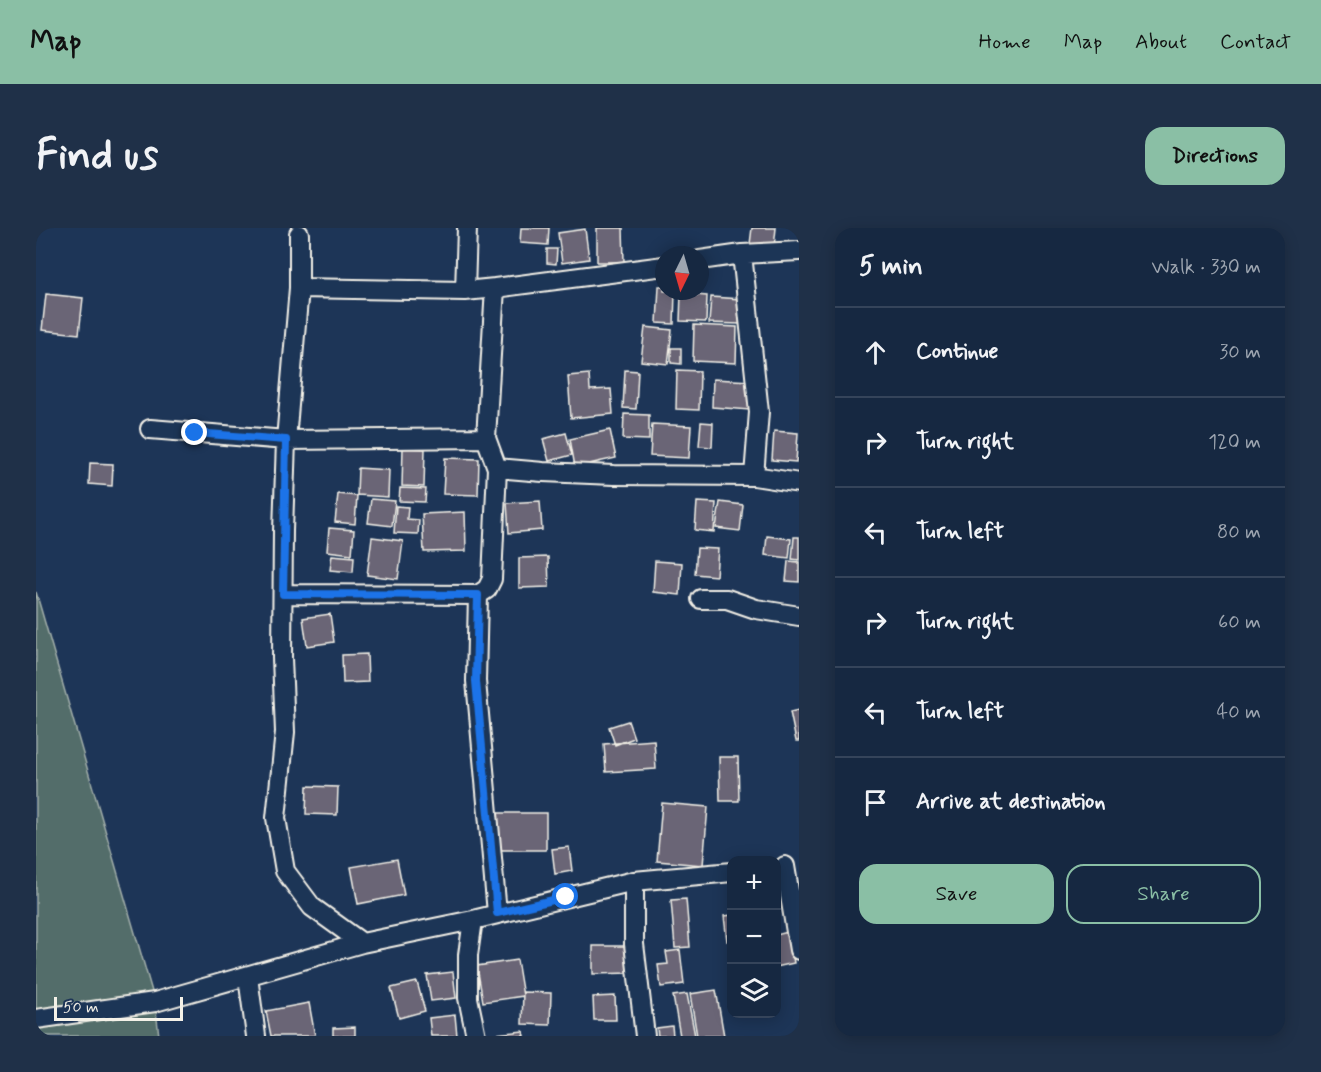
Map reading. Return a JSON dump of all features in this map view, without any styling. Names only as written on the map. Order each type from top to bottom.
[{"type":"street","points":[[465,291],[467,228]]},
{"type":"street","points":[[299,234],[299,288],[286,440],[283,594],[285,732],[276,818],[285,871],[312,907],[362,943]]},
{"type":"street","points":[[709,260],[742,254],[799,251]]},
{"type":"street","points":[[742,254],[759,412],[754,476]]},
{"type":"street","points":[[299,288],[465,291],[655,267]]},
{"type":"street","points":[[283,594],[478,595],[487,589],[492,579],[497,468],[486,438],[495,288]]},
{"type":"street","points":[[150,429],[286,440],[486,438]]},
{"type":"street","points":[[497,468],[614,475],[754,476],[799,483]]},
{"type":"street","points":[[478,595],[476,681],[497,913]]},
{"type":"street","points":[[701,599],[726,599],[756,609],[799,616]]},
{"type":"street","points":[[787,865],[799,950]]},
{"type":"street","points":[[36,1019],[155,1002],[362,943],[473,920],[634,881],[727,872]]},
{"type":"street","points":[[634,881],[634,944],[645,1036]]},
{"type":"street","points":[[473,920],[468,955],[468,998],[476,1036]]},
{"type":"street","points":[[248,977],[256,1036]]},
{"type":"green space","points":[[36,592],[155,1002],[159,1036],[36,1036]]},
{"type":"building","points":[[521,228],[549,228],[548,245],[520,243]]},
{"type":"building","points":[[597,228],[623,228],[624,262],[597,262]]},
{"type":"building","points":[[752,228],[776,228],[774,247],[750,244]]},
{"type":"building","points":[[585,229],[589,259],[562,263],[558,233]]},
{"type":"building","points":[[547,249],[557,249],[556,264],[547,263]]},
{"type":"building","points":[[46,294],[83,298],[79,334],[42,330]]},
{"type":"building","points":[[711,297],[741,299],[740,324],[709,323]]},
{"type":"building","points":[[658,300],[675,300],[674,324],[657,323]]},
{"type":"building","points":[[681,300],[707,300],[706,322],[680,321]]},
{"type":"building","points":[[694,325],[737,327],[736,363],[693,361]]},
{"type":"building","points":[[645,327],[672,330],[668,364],[641,361]]},
{"type":"building","points":[[671,348],[681,348],[681,364],[671,363]]},
{"type":"building","points":[[625,370],[638,371],[636,409],[623,408]]},
{"type":"building","points":[[677,370],[700,371],[699,410],[676,409]]},
{"type":"building","points":[[589,374],[590,390],[611,389],[613,414],[571,418],[568,376]]},
{"type":"building","points":[[713,379],[751,381],[750,410],[712,407]]},
{"type":"building","points":[[624,414],[649,415],[649,440],[623,439]]},
{"type":"building","points":[[701,422],[713,423],[712,447],[699,446]]},
{"type":"building","points":[[652,424],[691,426],[689,458],[650,456]]},
{"type":"building","points":[[610,430],[616,458],[575,467],[570,439]]},
{"type":"building","points":[[774,431],[798,433],[796,462],[772,460]]},
{"type":"building","points":[[566,433],[572,455],[549,461],[543,439]]},
{"type":"building","points":[[403,448],[425,449],[424,487],[402,486]]},
{"type":"building","points":[[445,458],[479,459],[478,495],[443,494]]},
{"type":"building","points":[[90,463],[113,464],[112,486],[89,484]]},
{"type":"building","points":[[358,468],[389,470],[388,497],[357,495]]},
{"type":"building","points":[[400,488],[426,489],[425,502],[399,501]]},
{"type":"building","points":[[338,494],[357,496],[355,524],[335,522]]},
{"type":"building","points":[[371,499],[395,501],[392,526],[368,523]]},
{"type":"building","points":[[540,501],[542,530],[509,533],[507,503]]},
{"type":"building","points":[[697,502],[716,503],[714,532],[695,530]]},
{"type":"building","points":[[720,502],[743,505],[740,531],[716,528]]},
{"type":"building","points":[[396,506],[408,507],[407,519],[419,520],[418,534],[394,533]]},
{"type":"building","points":[[465,512],[466,551],[424,552],[422,514]]},
{"type":"building","points":[[329,528],[354,530],[352,554],[327,551]]},
{"type":"building","points":[[767,536],[791,539],[789,558],[765,555]]},
{"type":"building","points":[[372,537],[403,541],[398,579],[367,575]]},
{"type":"building","points":[[794,537],[799,537],[799,560],[792,559]]},
{"type":"building","points":[[697,548],[718,549],[716,576],[695,574]]},
{"type":"building","points":[[332,555],[354,557],[353,572],[330,570]]},
{"type":"building","points":[[548,557],[549,587],[519,588],[519,558]]},
{"type":"building","points":[[655,561],[682,563],[680,595],[653,592]]},
{"type":"building","points":[[788,561],[799,562],[799,582],[786,581]]},
{"type":"building","points":[[330,614],[334,642],[307,646],[303,618]]},
{"type":"building","points":[[367,654],[368,682],[343,683],[342,655]]},
{"type":"building","points":[[799,710],[799,741],[796,741],[790,712]]},
{"type":"building","points":[[628,721],[634,738],[615,745],[609,727]]},
{"type":"building","points":[[654,740],[656,769],[606,772],[604,744]]},
{"type":"building","points":[[719,757],[738,757],[739,801],[720,801]]},
{"type":"building","points":[[307,786],[338,787],[337,815],[306,814]]},
{"type":"building","points":[[662,803],[708,807],[703,865],[657,861]]},
{"type":"building","points":[[496,813],[546,813],[546,850],[496,850]]},
{"type":"building","points":[[569,847],[572,871],[555,874],[552,849]]},
{"type":"building","points":[[397,859],[404,895],[358,904],[351,867]]},
{"type":"building","points":[[686,899],[690,947],[675,948],[671,900]]},
{"type":"building","points":[[724,916],[727,916],[727,941]]},
{"type":"building","points":[[788,932],[794,963],[781,966],[781,964],[781,934]]},
{"type":"building","points":[[593,946],[630,946],[630,973],[593,974]]},
{"type":"building","points":[[680,950],[684,984],[661,987],[658,965],[668,964],[666,952]]},
{"type":"building","points":[[517,960],[523,996],[483,1002],[477,966]]},
{"type":"building","points":[[453,972],[456,998],[431,1001],[427,975]]},
{"type":"building","points":[[417,982],[425,1011],[399,1018],[391,988]]},
{"type":"building","points":[[716,990],[724,1036],[697,1036],[690,994]]},
{"type":"building","points":[[523,992],[551,993],[550,1025],[522,1024]]},
{"type":"building","points":[[687,994],[695,1036],[680,1036],[673,996]]},
{"type":"building","points":[[615,996],[616,1020],[594,1020],[593,997]]},
{"type":"building","points":[[309,1003],[315,1036],[271,1036],[266,1011]]},
{"type":"building","points":[[455,1015],[457,1036],[431,1036],[429,1018]]},
{"type":"building","points":[[672,1026],[673,1036],[658,1036],[657,1028]]},
{"type":"building","points":[[355,1027],[355,1036],[333,1036],[333,1028]]},
{"type":"building","points":[[523,1031],[524,1036],[497,1036],[496,1034]]},
{"type":"route","points":[[195,433],[286,440],[283,594],[478,595],[476,681],[497,913],[566,897]]}]
